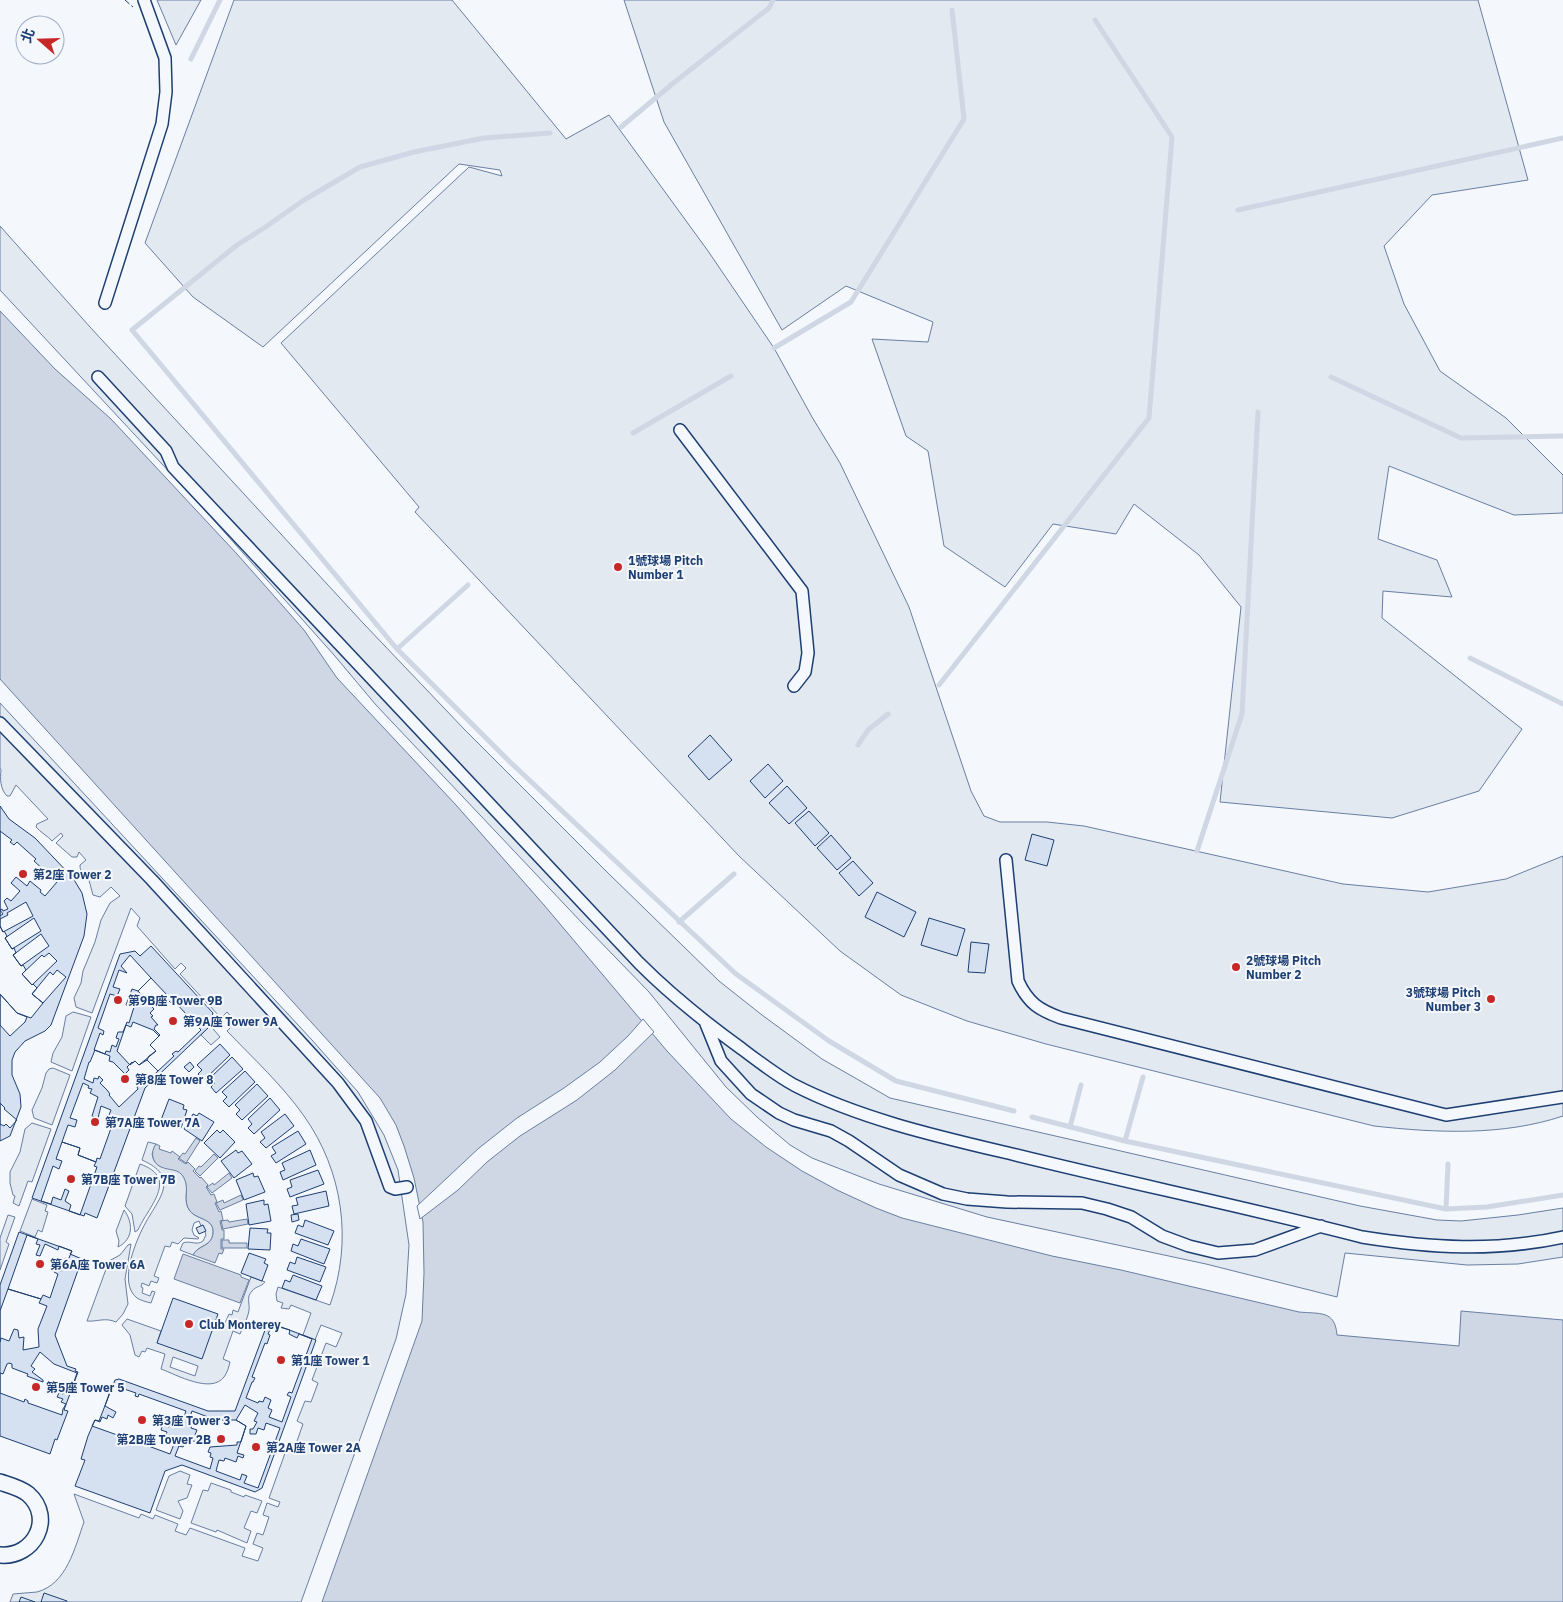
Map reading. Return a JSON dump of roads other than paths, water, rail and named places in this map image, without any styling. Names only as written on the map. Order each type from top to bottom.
[{"type":"street","points":[[105,303],[162,124],[166,92],[165,58],[144,0]]},
{"type":"street","points":[[98,377],[166,451],[173,467],[639,963],[668,991],[705,1022],[771,1071],[793,1084],[817,1096],[881,1119],[1040,1161],[1362,1236],[1395,1242],[1466,1248],[1513,1246],[1563,1237]]},
{"type":"street","points":[[680,430],[802,591],[808,653],[805,672],[794,686]]},
{"type":"street","points":[[0,723],[152,880],[338,1083],[366,1121],[390,1187],[395,1189],[407,1187]]},
{"type":"street","points":[[1006,860],[1018,981],[1030,1002],[1041,1011],[1061,1018],[1446,1115],[1563,1097]]},
{"type":"street","points":[[705,1022],[722,1061],[751,1094],[779,1113],[831,1132],[849,1141],[898,1176],[942,1194],[967,1199],[1007,1202],[1082,1203],[1132,1217],[1162,1236],[1189,1246],[1218,1253],[1255,1250],[1321,1226]]},
{"type":"street","points":[[0,1482],[22,1490],[29,1495],[39,1510],[40,1520],[39,1529],[31,1545],[15,1554],[0,1555]]},
{"type":"waterway","points":[[191,59],[220,0]]},
{"type":"waterway","points":[[621,127],[769,8],[773,0]]},
{"type":"waterway","points":[[774,348],[851,302],[964,119],[952,10]]},
{"type":"waterway","points":[[939,685],[1149,418],[1172,137],[1095,20]]},
{"type":"waterway","points":[[550,133],[484,138],[414,152],[360,167],[304,200],[237,245],[132,330],[397,649],[510,762],[736,974],[829,1041],[896,1081],[1014,1111]]},
{"type":"waterway","points":[[1238,210],[1563,138]]},
{"type":"waterway","points":[[633,433],[731,376]]},
{"type":"waterway","points":[[1331,377],[1461,438],[1563,436]]},
{"type":"waterway","points":[[1197,851],[1242,714],[1258,412]]},
{"type":"waterway","points":[[397,649],[468,585]]},
{"type":"waterway","points":[[1470,658],[1563,704]]},
{"type":"waterway","points":[[858,745],[868,730],[888,714]]},
{"type":"waterway","points":[[679,922],[734,874]]},
{"type":"waterway","points":[[1125,1141],[1143,1077]]},
{"type":"waterway","points":[[1070,1127],[1081,1085]]},
{"type":"waterway","points":[[1032,1117],[1125,1141],[1446,1209],[1487,1207],[1563,1195]]},
{"type":"waterway","points":[[1446,1209],[1448,1164]]},
{"type":"place","name":"1號球場 Pitch Number 1","points":[[618,567]]},
{"type":"place","name":"第2座 Tower 2","points":[[23,874]]},
{"type":"place","name":"2號球場 Pitch Number 2","points":[[1236,967]]},
{"type":"place","name":"3號球場 Pitch Number 3","points":[[1491,999]]},
{"type":"place","name":"第9B座 Tower 9B","points":[[118,1000]]},
{"type":"place","name":"第9A座 Tower 9A","points":[[173,1021]]},
{"type":"place","name":"第8座 Tower 8","points":[[125,1079]]},
{"type":"place","name":"第7A座 Tower 7A","points":[[95,1122]]},
{"type":"place","name":"第7B座 Tower 7B","points":[[71,1179]]},
{"type":"place","name":"第6A座 Tower 6A","points":[[40,1264]]},
{"type":"place","name":"Club Monterey","points":[[189,1324]]},
{"type":"place","name":"第1座 Tower 1","points":[[281,1360]]},
{"type":"place","name":"第5座 Tower 5","points":[[36,1387]]},
{"type":"place","name":"第3座 Tower 3","points":[[142,1420]]},
{"type":"place","name":"第2B座 Tower 2B","points":[[221,1439]]},
{"type":"place","name":"第2A座 Tower 2A","points":[[256,1447]]}]
